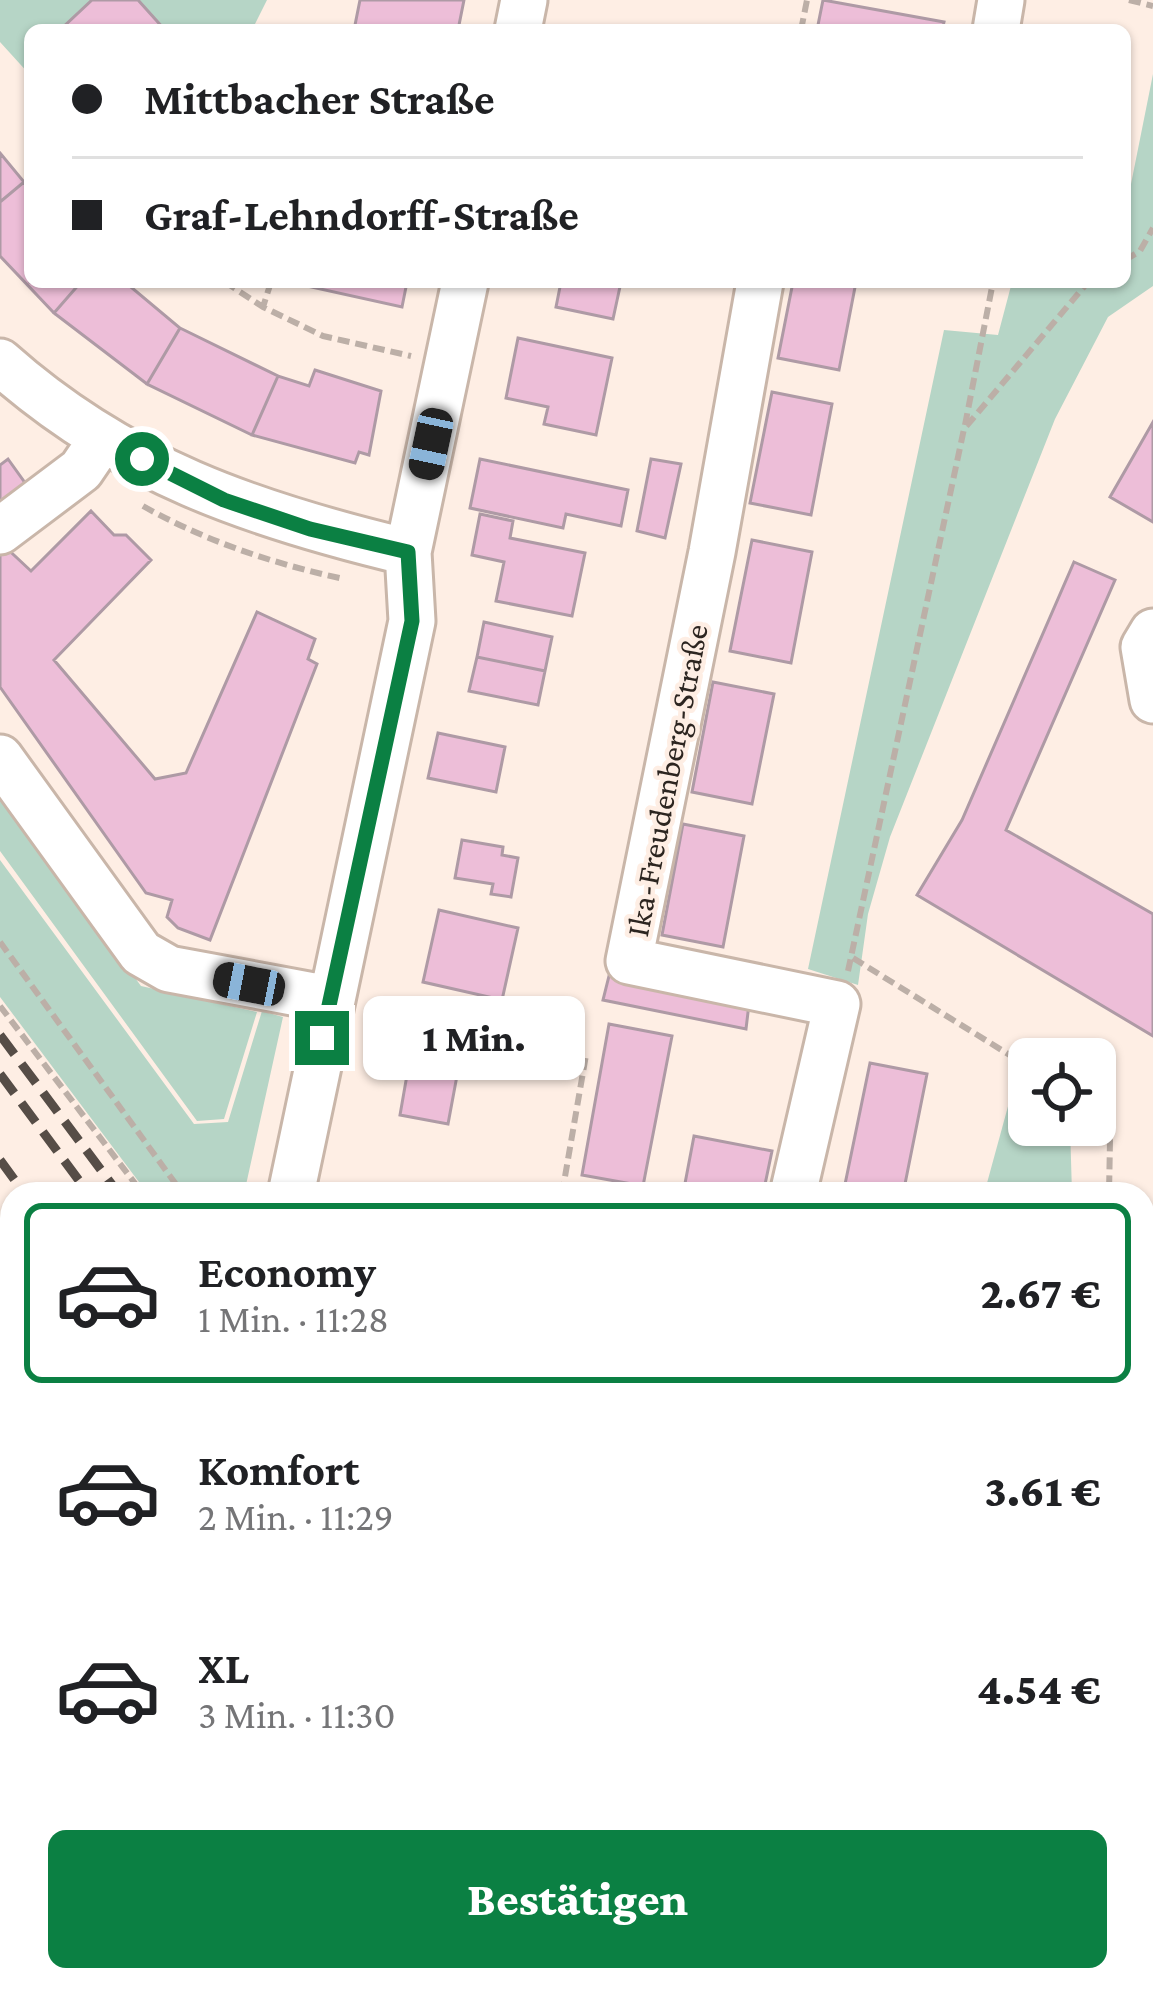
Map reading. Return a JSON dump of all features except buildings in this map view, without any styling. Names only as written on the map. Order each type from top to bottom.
[{"type":"street","points":[[293,1182],[412,621],[408,552],[464,288]]},
{"type":"street","name":"Ika-Freudenberg-Straße","points":[[759,288],[712,552],[629,962],[837,1004]]},
{"type":"street","points":[[0,362],[102,439],[224,500],[310,529],[408,552]]},
{"type":"street","points":[[0,531],[81,470],[102,439]]},
{"type":"street","points":[[1153,632],[1144,647],[1153,700]]},
{"type":"street","points":[[0,758],[141,953],[169,969],[330,999]]},
{"type":"street","points":[[796,1182],[837,1004]]},
{"type":"path","points":[[1129,0],[1153,6]]},
{"type":"path","points":[[1131,256],[1140,251],[1153,228]]},
{"type":"path","points":[[233,288],[322,336],[448,365]]},
{"type":"path","points":[[263,307],[269,288]]},
{"type":"path","points":[[837,1004],[853,958],[992,288]]},
{"type":"path","points":[[964,429],[1082,288]]},
{"type":"path","points":[[0,942],[174,1182]]},
{"type":"path","points":[[853,958],[1008,1054]]},
{"type":"path","points":[[0,1006],[134,1182]]},
{"type":"path","points":[[564,1182],[586,1055]]},
{"type":"path","points":[[1109,1182],[1110,1146]]},
{"type":"green space","points":[[0,0],[267,0],[255,24],[24,24],[24,68],[0,42]]},
{"type":"green space","points":[[1153,74],[1153,286],[1108,317],[1055,419],[890,837],[868,914],[858,985],[808,969],[944,330],[998,335],[1010,288],[1131,288],[1131,184]]},
{"type":"green space","points":[[0,795],[141,986],[257,1012],[224,1119],[197,1121],[0,851]]},
{"type":"green space","points":[[0,860],[194,1124],[228,1122],[262,1011],[283,1017],[247,1182],[139,1182],[0,997]]},
{"type":"green space","points":[[1008,1106],[1008,1146],[1071,1146],[1072,1182],[987,1182]]},
{"type":"railway","points":[[0,1035],[110,1182]]},
{"type":"railway","points":[[0,1074],[80,1182]]},
{"type":"railway","points":[[0,1160],[16,1182]]},
{"type":"route","points":[[142,459],[224,500],[310,529],[408,552],[412,621],[322,1038]]}]
